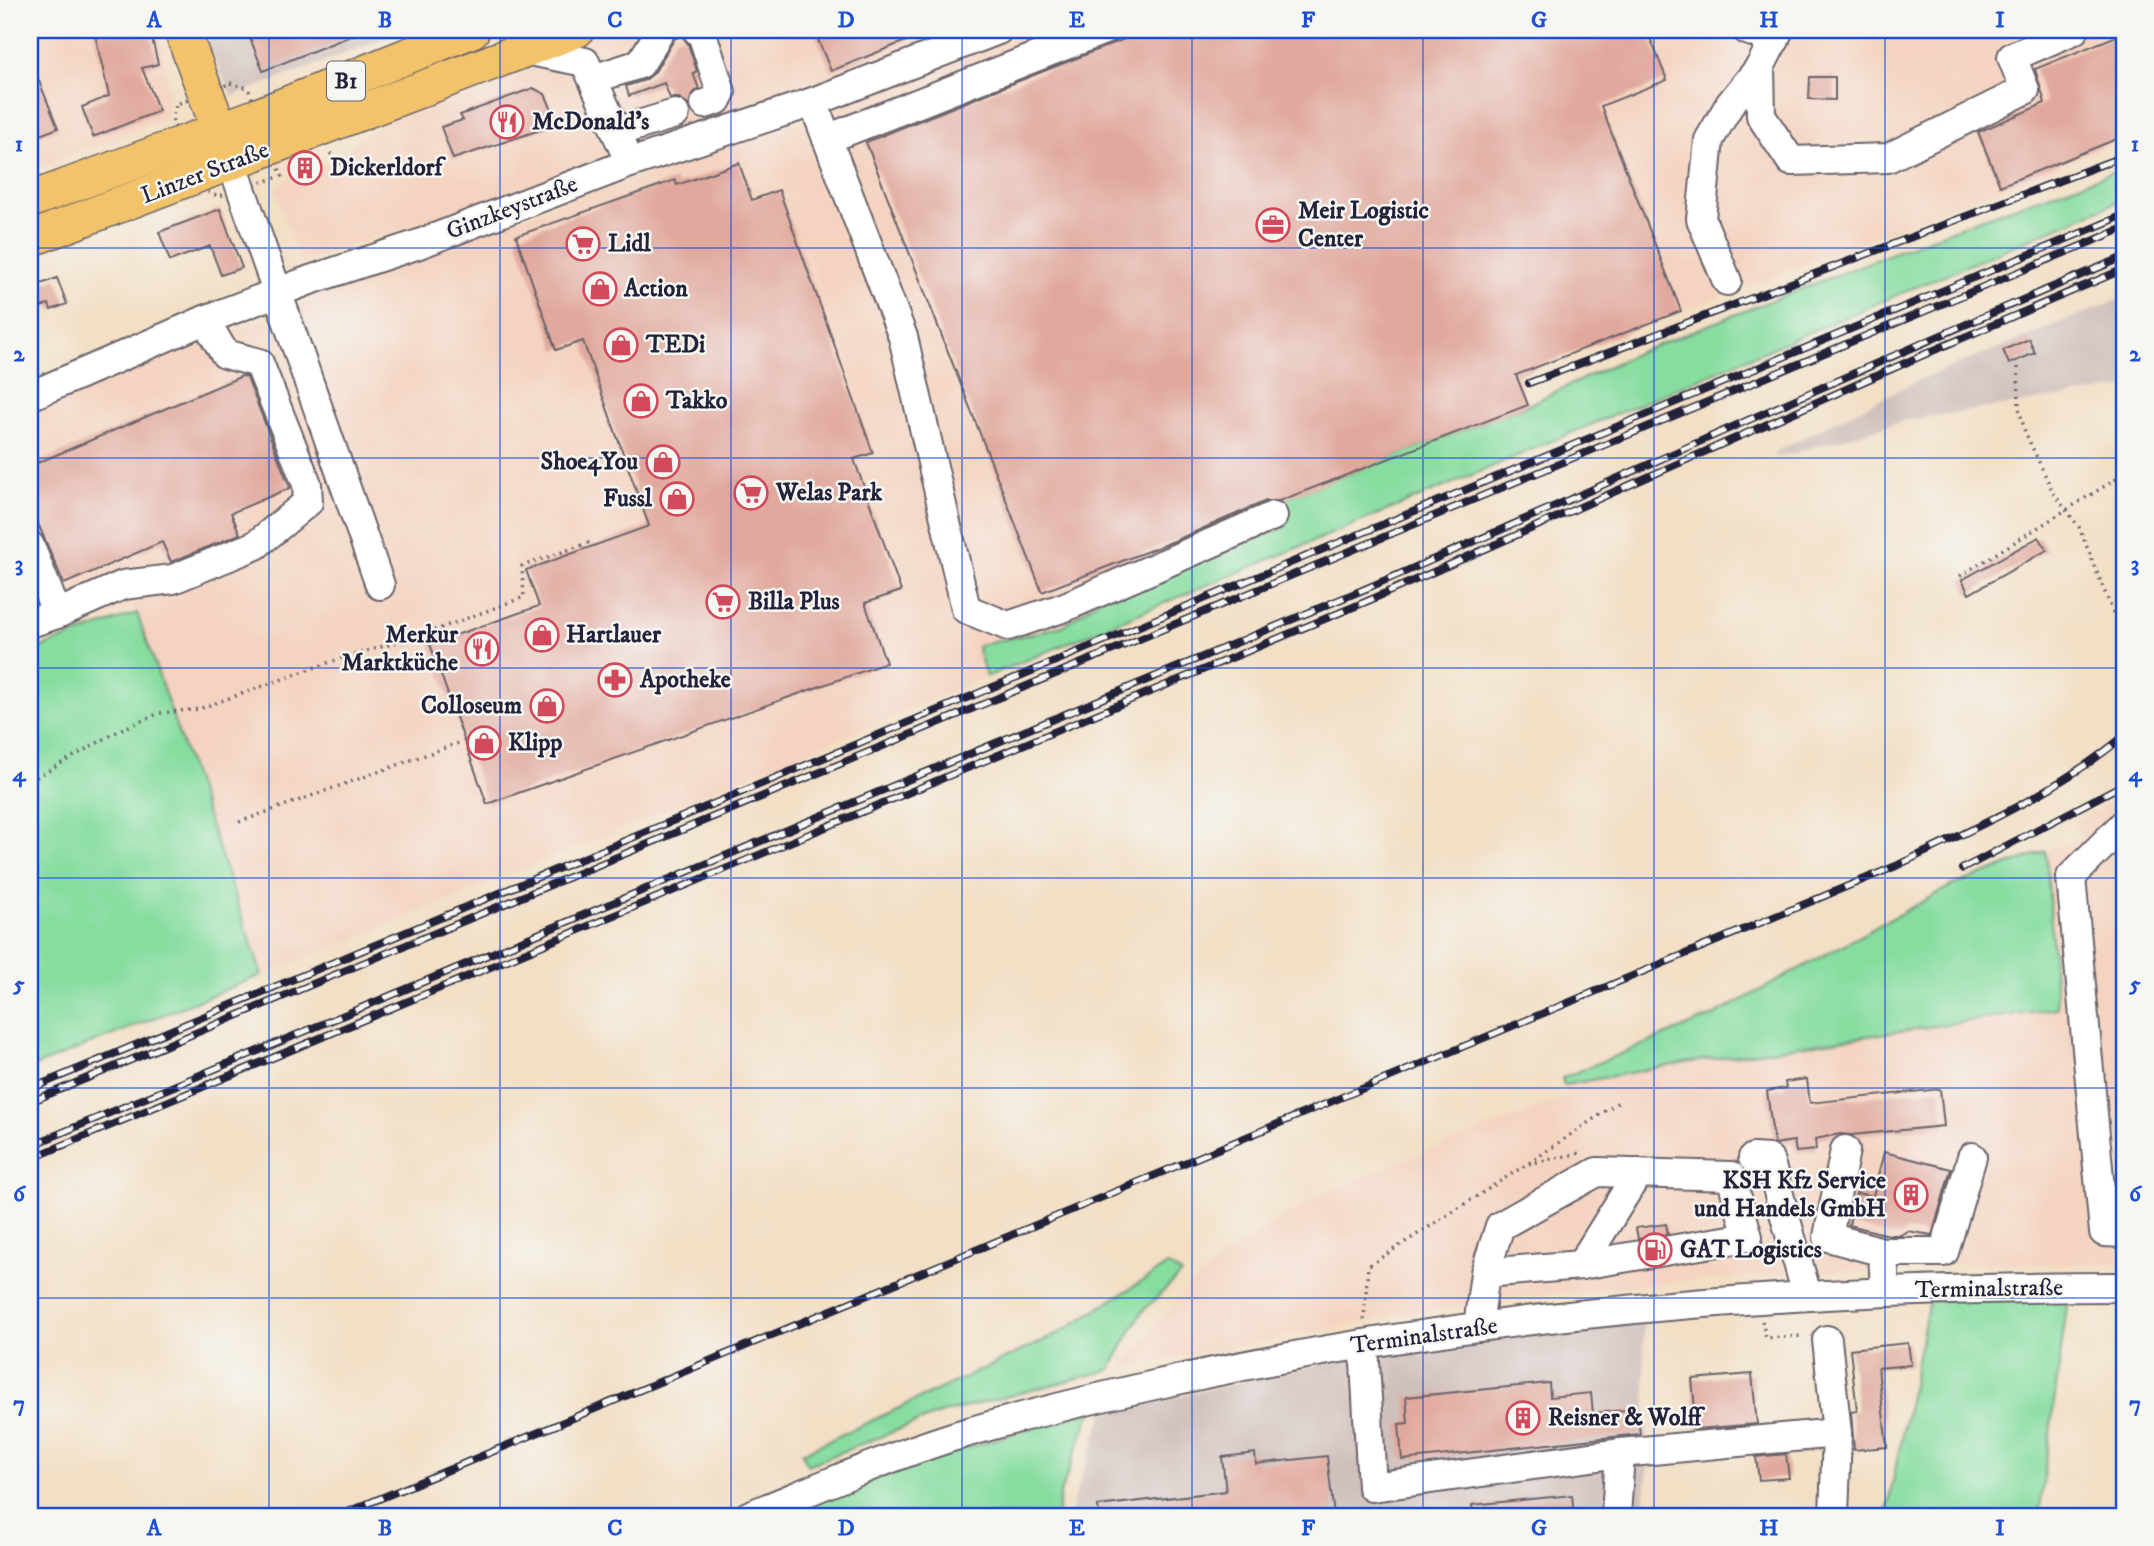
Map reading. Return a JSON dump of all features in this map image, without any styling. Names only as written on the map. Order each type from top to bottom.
[{"type":"main road","points":[[181,30],[232,163]]},
{"type":"main road","name":"Linzer Straße","points":[[30,200],[258,117],[472,30]]},
{"type":"main road","name":"Linzer Straße","points":[[30,239],[576,30]]},
{"type":"street","points":[[593,79],[640,64],[661,30]]},
{"type":"street","points":[[697,30],[702,34],[721,92],[717,100],[705,104]]},
{"type":"street","name":"Ginzkeystraße","points":[[30,396],[205,320],[279,292],[419,244],[630,163],[813,102],[998,30]]},
{"type":"street","points":[[827,139],[1104,30]]},
{"type":"street","points":[[1727,281],[1701,219],[1709,140],[1730,104],[1760,68],[1777,35],[1746,30]]},
{"type":"street","points":[[1760,68],[1760,116],[1791,161],[1888,158],[2025,90],[2012,57],[2074,30]]},
{"type":"street","points":[[525,50],[585,62],[630,163]]},
{"type":"street","points":[[813,102],[903,337],[966,610],[1008,626],[1065,607],[1273,516]]},
{"type":"street","points":[[615,132],[675,114]]},
{"type":"street","points":[[232,163],[380,585]]},
{"type":"street","points":[[30,623],[123,585],[173,579],[256,545],[308,502],[307,484],[259,363],[225,354],[205,320]]},
{"type":"street","points":[[30,546],[57,614]]},
{"type":"street","points":[[2124,824],[2071,877],[2104,1232],[2124,1233]]},
{"type":"street","points":[[1845,1150],[1828,1237],[1883,1252],[1944,1252],[1972,1157]]},
{"type":"street","points":[[1753,1158],[1769,1159],[1807,1295]]},
{"type":"street","points":[[1478,1327],[1485,1273],[1500,1226],[1597,1172],[1731,1176],[1748,1237],[1581,1265],[1485,1273]]},
{"type":"street","points":[[1581,1265],[1638,1173]]},
{"type":"street","points":[[1883,1252],[1885,1291]]},
{"type":"street","name":"Terminalstraße","points":[[748,1516],[948,1438],[1031,1414],[1232,1367],[1364,1344],[1478,1327],[1807,1295],[1991,1287],[2124,1287]]},
{"type":"street","points":[[1827,1340],[1837,1433],[1834,1516]]},
{"type":"street","points":[[1364,1344],[1372,1487],[1620,1453],[1837,1433]]},
{"type":"street","points":[[1616,1516],[1620,1453]]},
{"type":"path","points":[[328,152],[350,171]]},
{"type":"path","points":[[2018,367],[2019,408],[2025,432],[2054,494],[2079,527],[2114,615],[2124,631]]},
{"type":"path","points":[[1960,576],[2124,474]]},
{"type":"path","points":[[30,781],[122,729],[160,713],[199,709],[347,656],[414,638],[524,597],[522,566],[588,543],[590,547]]},
{"type":"path","points":[[239,822],[464,741]]},
{"type":"path","points":[[1527,1164],[1620,1101]]},
{"type":"path","points":[[1756,1299],[1766,1338],[1810,1336],[1827,1340]]},
{"type":"shaded area","points":[[30,30],[159,30],[170,93],[166,119],[30,170]]},
{"type":"shaded area","points":[[203,30],[408,30],[232,96]]},
{"type":"shaded area","points":[[606,30],[961,30],[904,54],[747,111],[300,263],[275,189],[294,173],[332,162],[391,116],[444,104],[545,64],[573,42]]},
{"type":"shaded area","points":[[1035,30],[2124,30],[2124,141],[1516,375],[1278,502],[1286,526],[1108,593],[1063,626],[977,646],[986,677],[387,926],[262,975],[133,607],[30,644],[30,414],[464,237],[797,123]]},
{"type":"shaded area","points":[[2124,297],[2124,388],[1906,420],[1777,458],[1773,453],[1912,383]]},
{"type":"shaded area","points":[[2124,797],[2124,1264],[1963,1264],[1680,1281],[1495,1300],[1123,1368],[1179,1296],[1226,1254],[1300,1206],[1384,1168],[1568,1096],[1564,1085],[1678,1064],[2056,1008],[2046,851],[2082,839],[2074,821]]},
{"type":"shaded area","points":[[1643,1318],[1648,1474],[1641,1516],[1072,1516],[1073,1502],[1104,1413],[1333,1362]]},
{"type":"green space","points":[[2124,168],[2124,199],[1420,497],[986,677],[977,646],[1063,626],[1108,593],[1286,527],[1277,501],[1528,405],[1637,353],[1972,222]]},
{"type":"green space","points":[[137,613],[262,975],[30,1068],[30,651]]},
{"type":"green space","points":[[2046,851],[2057,1008],[1678,1064],[1564,1085],[1562,1078],[1715,1015],[1951,886]]},
{"type":"green space","points":[[1168,1265],[1181,1274],[1141,1313],[1110,1370],[939,1414],[808,1465],[802,1453],[1054,1336]]},
{"type":"green space","points":[[2068,1298],[2039,1516],[1886,1516],[1929,1300]]},
{"type":"green space","points":[[1091,1411],[1060,1494],[1057,1516],[783,1516],[952,1452]]},
{"type":"building","points":[[94,30],[150,30],[158,64],[142,68],[159,111],[93,137],[82,107],[109,96]]},
{"type":"building","points":[[247,30],[363,30],[363,31],[263,71]]},
{"type":"building","points":[[814,30],[933,30],[831,71]]},
{"type":"building","name":"Meir Logistic Center","points":[[1147,30],[1647,30],[1667,80],[1601,106],[1681,311],[1516,375],[1528,405],[1279,501],[1266,501],[1174,541],[1042,592],[866,142]]},
{"type":"building","points":[[2124,33],[2124,136],[2000,186],[1978,132],[2045,103],[2035,69]]},
{"type":"building","points":[[682,36],[688,44],[697,71],[693,73],[699,89],[692,94],[689,106],[679,98],[670,98],[664,83],[629,96],[626,86],[645,80],[654,73],[675,38]]},
{"type":"building","points":[[30,59],[58,128],[30,139]]},
{"type":"building","points":[[1810,77],[1835,77],[1835,100],[1809,99]]},
{"type":"building","name":"McDonald's","points":[[533,88],[545,94],[558,124],[453,159],[441,127],[463,120],[460,115]]},
{"type":"building","name":"Welas Park","points":[[739,163],[752,200],[779,190],[873,453],[854,459],[901,591],[865,603],[886,663],[487,804],[430,644],[539,606],[526,570],[649,526],[583,341],[556,350],[516,236],[675,180],[677,185]]},
{"type":"building","points":[[220,209],[242,268],[221,275],[210,246],[170,261],[159,232]]},
{"type":"building","points":[[57,278],[67,304],[51,310],[49,304],[30,311],[30,288]]},
{"type":"building","points":[[2029,339],[2035,353],[2009,364],[2003,350]]},
{"type":"building","points":[[242,376],[247,377],[290,488],[231,513],[240,534],[171,562],[162,542],[64,584],[30,505],[30,466]]},
{"type":"building","points":[[2039,537],[2047,550],[1969,594],[1962,580]]},
{"type":"building","points":[[1807,1079],[1810,1103],[1940,1089],[1944,1126],[1840,1134],[1815,1139],[1816,1150],[1796,1152],[1794,1141],[1774,1144],[1767,1091],[1786,1088],[1785,1082]]},
{"type":"building","name":"KSH Kfz Service und Handels GmbH","points":[[1884,1152],[1951,1169],[1932,1235],[1907,1231],[1901,1235],[1889,1235],[1849,1225],[1856,1193],[1873,1196]]},
{"type":"building","points":[[1666,1224],[1668,1234],[1638,1239],[1636,1228]]},
{"type":"building","points":[[1908,1343],[1911,1365],[1878,1368],[1887,1447],[1854,1450],[1851,1412],[1857,1411],[1850,1349]]},
{"type":"building","points":[[1752,1374],[1757,1424],[1697,1429],[1692,1379]]},
{"type":"building","name":"Reisner & Wolff","points":[[1549,1383],[1550,1397],[1591,1393],[1593,1413],[1637,1409],[1640,1434],[1402,1460],[1399,1424],[1408,1423],[1406,1397]]},
{"type":"building","points":[[1255,1453],[1256,1464],[1327,1456],[1334,1516],[1099,1516],[1098,1506],[1226,1491],[1222,1457]]},
{"type":"building","points":[[1786,1454],[1789,1478],[1759,1480],[1756,1457]]},
{"type":"building","points":[[1572,1495],[1574,1516],[1473,1516],[1472,1505]]},
{"type":"railway","points":[[1529,383],[2124,156]]},
{"type":"railway","points":[[30,1089],[2124,215]]},
{"type":"railway","points":[[30,1102],[2124,228]]},
{"type":"railway","points":[[30,1146],[1365,589],[2124,257]]},
{"type":"railway","points":[[30,1159],[1370,600],[2124,269]]},
{"type":"railway","points":[[338,1516],[1896,866],[2042,792],[2097,757],[2124,736]]},
{"type":"railway","points":[[1962,869],[2124,784]]},
{"type":"place","name":"McDonald's","points":[[507,122]]},
{"type":"place","name":"Dickerldorf","points":[[305,168]]},
{"type":"place","name":"Meir Logistic Center","points":[[1273,225]]},
{"type":"place","name":"Lidl","points":[[583,244]]},
{"type":"place","name":"Action","points":[[600,289]]},
{"type":"place","name":"TEDi","points":[[621,345]]},
{"type":"place","name":"Takko","points":[[641,401]]},
{"type":"place","name":"Shoe4You","points":[[663,462]]},
{"type":"place","name":"Welas Park","points":[[751,493]]},
{"type":"place","name":"Fussl","points":[[677,499]]},
{"type":"place","name":"Billa Plus","points":[[723,602]]},
{"type":"place","name":"Hartlauer","points":[[542,635]]},
{"type":"place","name":"Merkur Marktküche","points":[[482,649]]},
{"type":"place","name":"Apotheke","points":[[615,680]]},
{"type":"place","name":"Colloseum","points":[[547,706]]},
{"type":"place","name":"Klipp","points":[[484,743]]},
{"type":"place","name":"KSH Kfz Service und Handels GmbH","points":[[1911,1195]]},
{"type":"place","name":"GAT Logistics","points":[[1655,1250]]},
{"type":"place","name":"Reisner & Wolff","points":[[1523,1418]]}]
